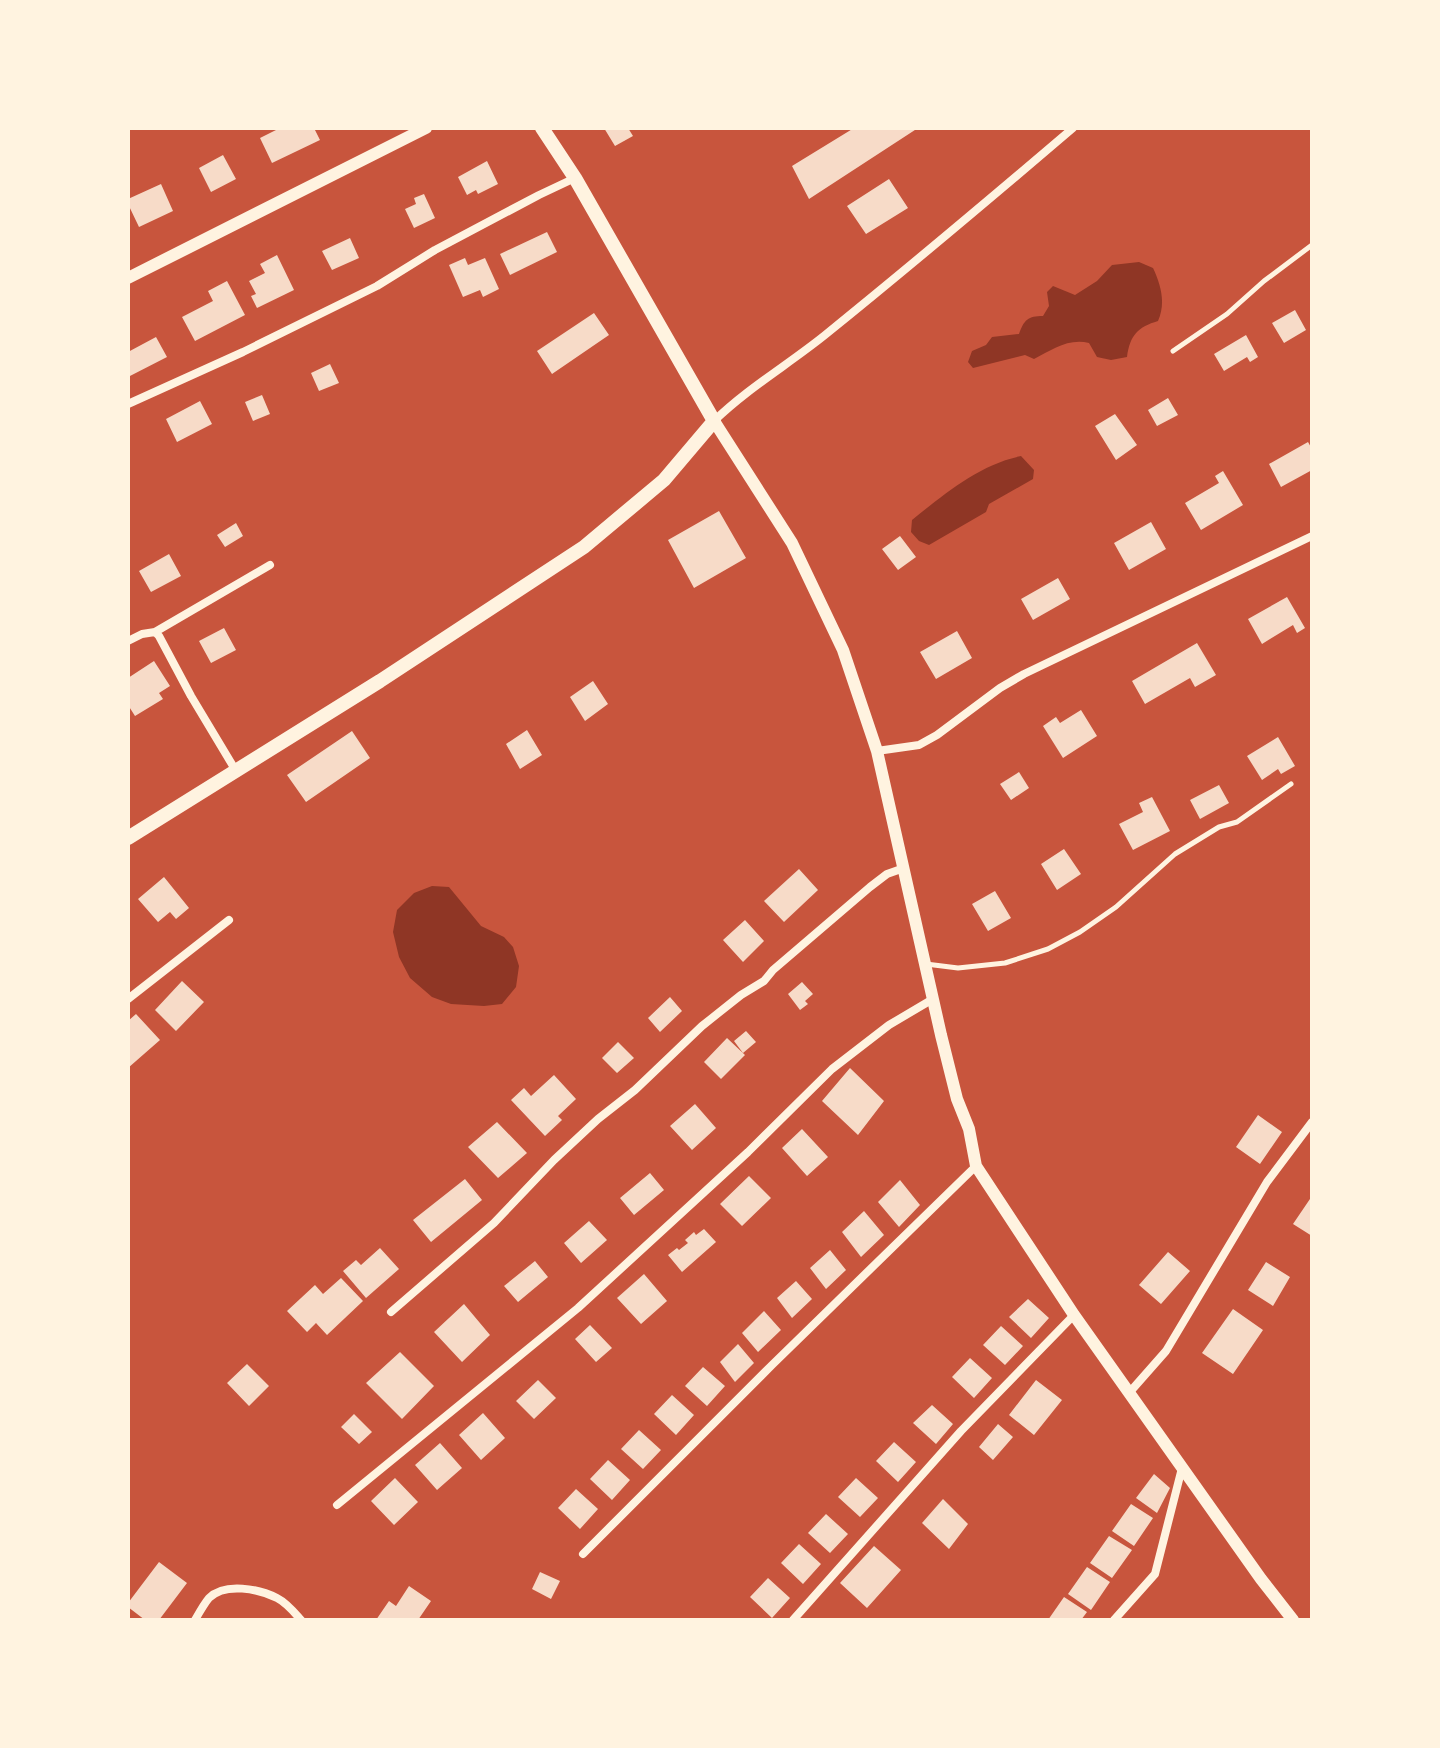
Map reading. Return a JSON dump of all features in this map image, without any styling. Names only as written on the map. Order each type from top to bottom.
[{"type":"main road","points":[[128,838],[380,681],[584,547],[664,480],[714,421],[575,178],[542,128]]},
{"type":"street","points":[[128,278],[426,128]]},
{"type":"street","points":[[1073,128],[951,232],[714,421],[792,543],[843,650],[877,751],[933,999],[957,1099],[969,1129],[976,1166],[1074,1315],[1293,1620]]},
{"type":"street","points":[[128,404],[377,286],[435,250],[575,178]]},
{"type":"street","points":[[877,751],[919,745],[1024,674],[1312,536]]},
{"type":"street","points":[[128,641],[150,631],[155,632],[270,565]]},
{"type":"street","points":[[155,632],[236,771]]},
{"type":"street","points":[[391,1312],[494,1223],[554,1160],[635,1090],[702,1026],[764,981],[870,887],[887,874],[904,868]]},
{"type":"street","points":[[128,999],[229,920]]},
{"type":"street","points":[[337,1505],[578,1308],[748,1152],[832,1069],[889,1025],[933,999]]},
{"type":"street","points":[[1129,1393],[1166,1351],[1267,1182],[1312,1122]]},
{"type":"street","points":[[583,1554],[976,1166]]},
{"type":"street","points":[[793,1620],[961,1431],[1074,1315]]},
{"type":"street","points":[[1114,1620],[1155,1574],[1182,1468]]},
{"type":"street","points":[[195,1620],[210,1597],[226,1589],[242,1588],[278,1598],[301,1620]]},
{"type":"lane","points":[[1173,351],[1227,314],[1312,245]]},
{"type":"lane","points":[[925,964],[958,968],[1005,963],[1048,949],[1116,907],[1175,854],[1219,827],[1237,822],[1291,784]]},
{"type":"shaded area","points":[[1139,262],[1153,268],[1160,287],[1162,308],[1158,321],[1140,329],[1133,338],[1127,357],[1111,360],[1097,357],[1089,343],[1074,342],[1034,359],[1025,355],[973,368],[968,362],[972,351],[986,345],[992,337],[1019,334],[1027,320],[1043,316],[1049,306],[1047,292],[1053,286],[1075,295],[1097,281],[1112,265]]},
{"type":"shaded area","points":[[1021,456],[1034,470],[1033,479],[989,504],[986,512],[929,545],[919,541],[911,532],[912,520],[949,491],[991,466]]},
{"type":"shaded area","points":[[432,886],[449,887],[481,926],[504,937],[513,947],[519,966],[516,987],[502,1004],[451,1004],[432,997],[410,978],[399,957],[393,932],[397,910],[414,893]]},
{"type":"building","points":[[280,128],[314,128],[320,140],[272,163],[260,138]]},
{"type":"building","points":[[604,128],[628,128],[633,136],[615,146]]},
{"type":"building","points":[[854,128],[918,128],[809,199],[792,166]]},
{"type":"building","points":[[223,155],[236,179],[211,192],[199,168]]},
{"type":"building","points":[[487,161],[498,184],[478,194],[476,190],[467,195],[458,177]]},
{"type":"building","points":[[889,179],[908,208],[866,234],[847,206]]},
{"type":"building","points":[[161,184],[173,211],[139,227],[128,199]]},
{"type":"building","points":[[424,194],[435,218],[414,228],[405,209],[416,204],[414,198]]},
{"type":"building","points":[[547,232],[557,252],[510,275],[500,254]]},
{"type":"building","points":[[350,238],[359,258],[332,270],[322,251]]},
{"type":"building","points":[[277,255],[294,290],[257,308],[251,296],[256,294],[249,281],[265,273],[260,264]]},
{"type":"building","points":[[465,258],[468,265],[485,258],[499,289],[483,297],[480,290],[463,297],[449,265]]},
{"type":"building","points":[[227,281],[245,315],[195,341],[182,317],[213,301],[208,291]]},
{"type":"building","points":[[1295,310],[1306,330],[1284,343],[1272,323]]},
{"type":"building","points":[[594,313],[609,335],[552,374],[537,351]]},
{"type":"building","points":[[1246,335],[1258,357],[1250,362],[1247,357],[1224,371],[1214,354]]},
{"type":"building","points":[[156,337],[167,357],[128,377],[128,352]]},
{"type":"building","points":[[330,364],[339,383],[319,391],[311,373]]},
{"type":"building","points":[[262,395],[270,414],[253,421],[245,402]]},
{"type":"building","points":[[1168,398],[1178,415],[1157,426],[1148,410]]},
{"type":"building","points":[[200,401],[212,424],[177,442],[166,419]]},
{"type":"building","points":[[1115,414],[1137,445],[1116,460],[1095,426]]},
{"type":"building","points":[[1308,442],[1312,449],[1312,470],[1281,487],[1269,464]]},
{"type":"building","points":[[1223,471],[1243,505],[1201,530],[1185,503],[1219,483],[1215,476]]},
{"type":"building","points":[[719,511],[746,558],[694,588],[668,540]]},
{"type":"building","points":[[1151,522],[1166,549],[1129,570],[1114,543]]},
{"type":"building","points":[[236,523],[243,536],[225,547],[217,535]]},
{"type":"building","points":[[900,536],[916,557],[898,570],[882,549]]},
{"type":"building","points":[[169,554],[181,576],[151,592],[139,571]]},
{"type":"building","points":[[1058,578],[1070,599],[1033,620],[1021,599]]},
{"type":"building","points":[[1287,597],[1305,628],[1297,633],[1293,625],[1262,644],[1248,619]]},
{"type":"building","points":[[224,628],[236,650],[211,663],[199,641]]},
{"type":"building","points":[[957,631],[972,658],[936,679],[920,652]]},
{"type":"building","points":[[1197,643],[1216,675],[1195,687],[1190,678],[1145,704],[1132,681]]},
{"type":"building","points":[[154,661],[170,686],[159,693],[163,699],[135,716],[128,705],[128,678]]},
{"type":"building","points":[[593,681],[608,704],[585,721],[570,697]]},
{"type":"building","points":[[1081,710],[1097,736],[1063,758],[1043,726],[1056,717],[1060,723]]},
{"type":"building","points":[[527,730],[542,755],[520,769],[506,744]]},
{"type":"building","points":[[352,731],[370,758],[306,802],[287,775]]},
{"type":"building","points":[[1278,737],[1295,766],[1281,774],[1278,769],[1262,780],[1247,756]]},
{"type":"building","points":[[1019,772],[1029,788],[1011,800],[1000,784]]},
{"type":"building","points":[[1219,785],[1229,803],[1200,819],[1190,800]]},
{"type":"building","points":[[1152,797],[1170,831],[1133,850],[1119,824],[1143,812],[1139,803]]},
{"type":"building","points":[[1064,849],[1081,874],[1057,890],[1041,864]]},
{"type":"building","points":[[799,869],[818,890],[784,922],[764,901]]},
{"type":"building","points":[[164,877],[189,908],[176,919],[170,912],[158,922],[138,899]]},
{"type":"building","points":[[995,891],[1011,918],[988,931],[972,904]]},
{"type":"building","points":[[745,920],[764,941],[743,962],[723,940]]},
{"type":"building","points":[[182,981],[204,1002],[176,1031],[155,1010]]},
{"type":"building","points":[[802,982],[813,994],[805,1001],[808,1004],[800,1010],[788,994]]},
{"type":"building","points":[[670,997],[682,1011],[660,1032],[648,1018]]},
{"type":"building","points":[[136,1014],[160,1040],[128,1068],[128,1021]]},
{"type":"building","points":[[746,1031],[756,1042],[743,1053],[734,1041]]},
{"type":"building","points":[[727,1038],[745,1055],[721,1079],[704,1062]]},
{"type":"building","points":[[618,1042],[634,1058],[617,1073],[602,1058]]},
{"type":"building","points":[[850,1068],[884,1101],[858,1135],[822,1101]]},
{"type":"building","points":[[554,1075],[576,1099],[558,1116],[562,1120],[545,1136],[511,1100],[524,1088],[531,1096]]},
{"type":"building","points":[[695,1104],[716,1128],[692,1150],[670,1126]]},
{"type":"building","points":[[1258,1115],[1282,1132],[1260,1164],[1236,1147]]},
{"type":"building","points":[[497,1122],[527,1153],[498,1178],[468,1147]]},
{"type":"building","points":[[802,1129],[828,1157],[807,1176],[782,1148]]},
{"type":"building","points":[[650,1173],[664,1190],[634,1215],[620,1198]]},
{"type":"building","points":[[749,1176],[771,1198],[742,1226],[720,1204]]},
{"type":"building","points":[[465,1179],[482,1200],[431,1242],[413,1220]]},
{"type":"building","points":[[900,1180],[920,1205],[899,1227],[878,1202]]},
{"type":"building","points":[[1312,1196],[1312,1236],[1293,1224]]},
{"type":"building","points":[[864,1211],[884,1235],[861,1257],[842,1232]]},
{"type":"building","points":[[589,1221],[607,1240],[581,1263],[564,1243]]},
{"type":"building","points":[[704,1229],[716,1242],[682,1272],[668,1255],[688,1243],[685,1240],[694,1232],[696,1235]]},
{"type":"building","points":[[380,1248],[399,1269],[366,1298],[343,1271],[356,1260],[361,1265]]},
{"type":"building","points":[[830,1250],[846,1270],[826,1289],[810,1268]]},
{"type":"building","points":[[1168,1252],[1190,1271],[1161,1304],[1139,1285]]},
{"type":"building","points":[[535,1261],[548,1277],[518,1302],[504,1286]]},
{"type":"building","points":[[1266,1262],[1290,1277],[1273,1306],[1248,1290]]},
{"type":"building","points":[[644,1274],[667,1301],[641,1324],[617,1298]]},
{"type":"building","points":[[341,1278],[363,1301],[327,1335],[316,1323],[307,1332],[287,1311],[315,1285],[323,1294]]},
{"type":"building","points":[[796,1281],[812,1299],[792,1318],[777,1298]]},
{"type":"building","points":[[1028,1299],[1049,1318],[1031,1338],[1009,1317]]},
{"type":"building","points":[[464,1304],[490,1335],[462,1362],[434,1332]]},
{"type":"building","points":[[1233,1309],[1263,1330],[1233,1374],[1202,1353]]},
{"type":"building","points":[[764,1311],[781,1330],[758,1352],[742,1333]]},
{"type":"building","points":[[590,1325],[612,1348],[596,1362],[575,1339]]},
{"type":"building","points":[[1001,1326],[1023,1346],[1005,1365],[983,1345]]},
{"type":"building","points":[[738,1344],[754,1363],[735,1382],[720,1362]]},
{"type":"building","points":[[400,1352],[434,1386],[402,1419],[366,1383]]},
{"type":"building","points":[[970,1358],[992,1378],[974,1398],[952,1377]]},
{"type":"building","points":[[247,1364],[269,1386],[249,1406],[227,1383]]},
{"type":"building","points":[[703,1367],[725,1386],[707,1406],[685,1386]]},
{"type":"building","points":[[538,1380],[556,1398],[534,1419],[516,1401]]},
{"type":"building","points":[[1036,1380],[1062,1400],[1034,1435],[1009,1415]]},
{"type":"building","points":[[672,1395],[694,1415],[676,1435],[654,1414]]},
{"type":"building","points":[[932,1405],[953,1424],[936,1444],[913,1423]]},
{"type":"building","points":[[483,1413],[505,1438],[481,1460],[459,1435]]},
{"type":"building","points":[[354,1414],[372,1432],[359,1444],[341,1427]]},
{"type":"building","points":[[998,1424],[1013,1437],[993,1460],[979,1447]]},
{"type":"building","points":[[639,1430],[661,1450],[643,1469],[621,1449]]},
{"type":"building","points":[[894,1442],[916,1462],[898,1482],[876,1461]]},
{"type":"building","points":[[440,1443],[462,1468],[437,1490],[415,1465]]},
{"type":"building","points":[[608,1460],[630,1480],[612,1500],[590,1479]]},
{"type":"building","points":[[1154,1474],[1170,1488],[1157,1513],[1136,1498]]},
{"type":"building","points":[[395,1478],[418,1502],[394,1525],[371,1501]]},
{"type":"building","points":[[856,1478],[878,1498],[860,1517],[838,1497]]},
{"type":"building","points":[[576,1489],[598,1509],[580,1529],[558,1508]]},
{"type":"building","points":[[943,1499],[968,1524],[949,1549],[922,1523]]},
{"type":"building","points":[[1131,1504],[1153,1518],[1134,1546],[1112,1531]]},
{"type":"building","points":[[826,1514],[848,1534],[830,1553],[808,1533]]},
{"type":"building","points":[[1109,1536],[1132,1550],[1112,1578],[1090,1563]]},
{"type":"building","points":[[799,1544],[821,1564],[803,1584],[781,1563]]},
{"type":"building","points":[[874,1546],[901,1570],[867,1608],[840,1583]]},
{"type":"building","points":[[159,1562],[187,1583],[159,1620],[145,1620],[128,1607],[128,1603]]},
{"type":"building","points":[[1087,1567],[1110,1582],[1091,1610],[1068,1594]]},
{"type":"building","points":[[540,1572],[560,1581],[551,1599],[532,1589]]},
{"type":"building","points":[[768,1578],[790,1598],[772,1618],[750,1597]]},
{"type":"building","points":[[409,1586],[431,1601],[418,1620],[376,1620],[389,1601],[396,1606]]},
{"type":"building","points":[[1064,1597],[1087,1612],[1081,1620],[1048,1620]]}]
